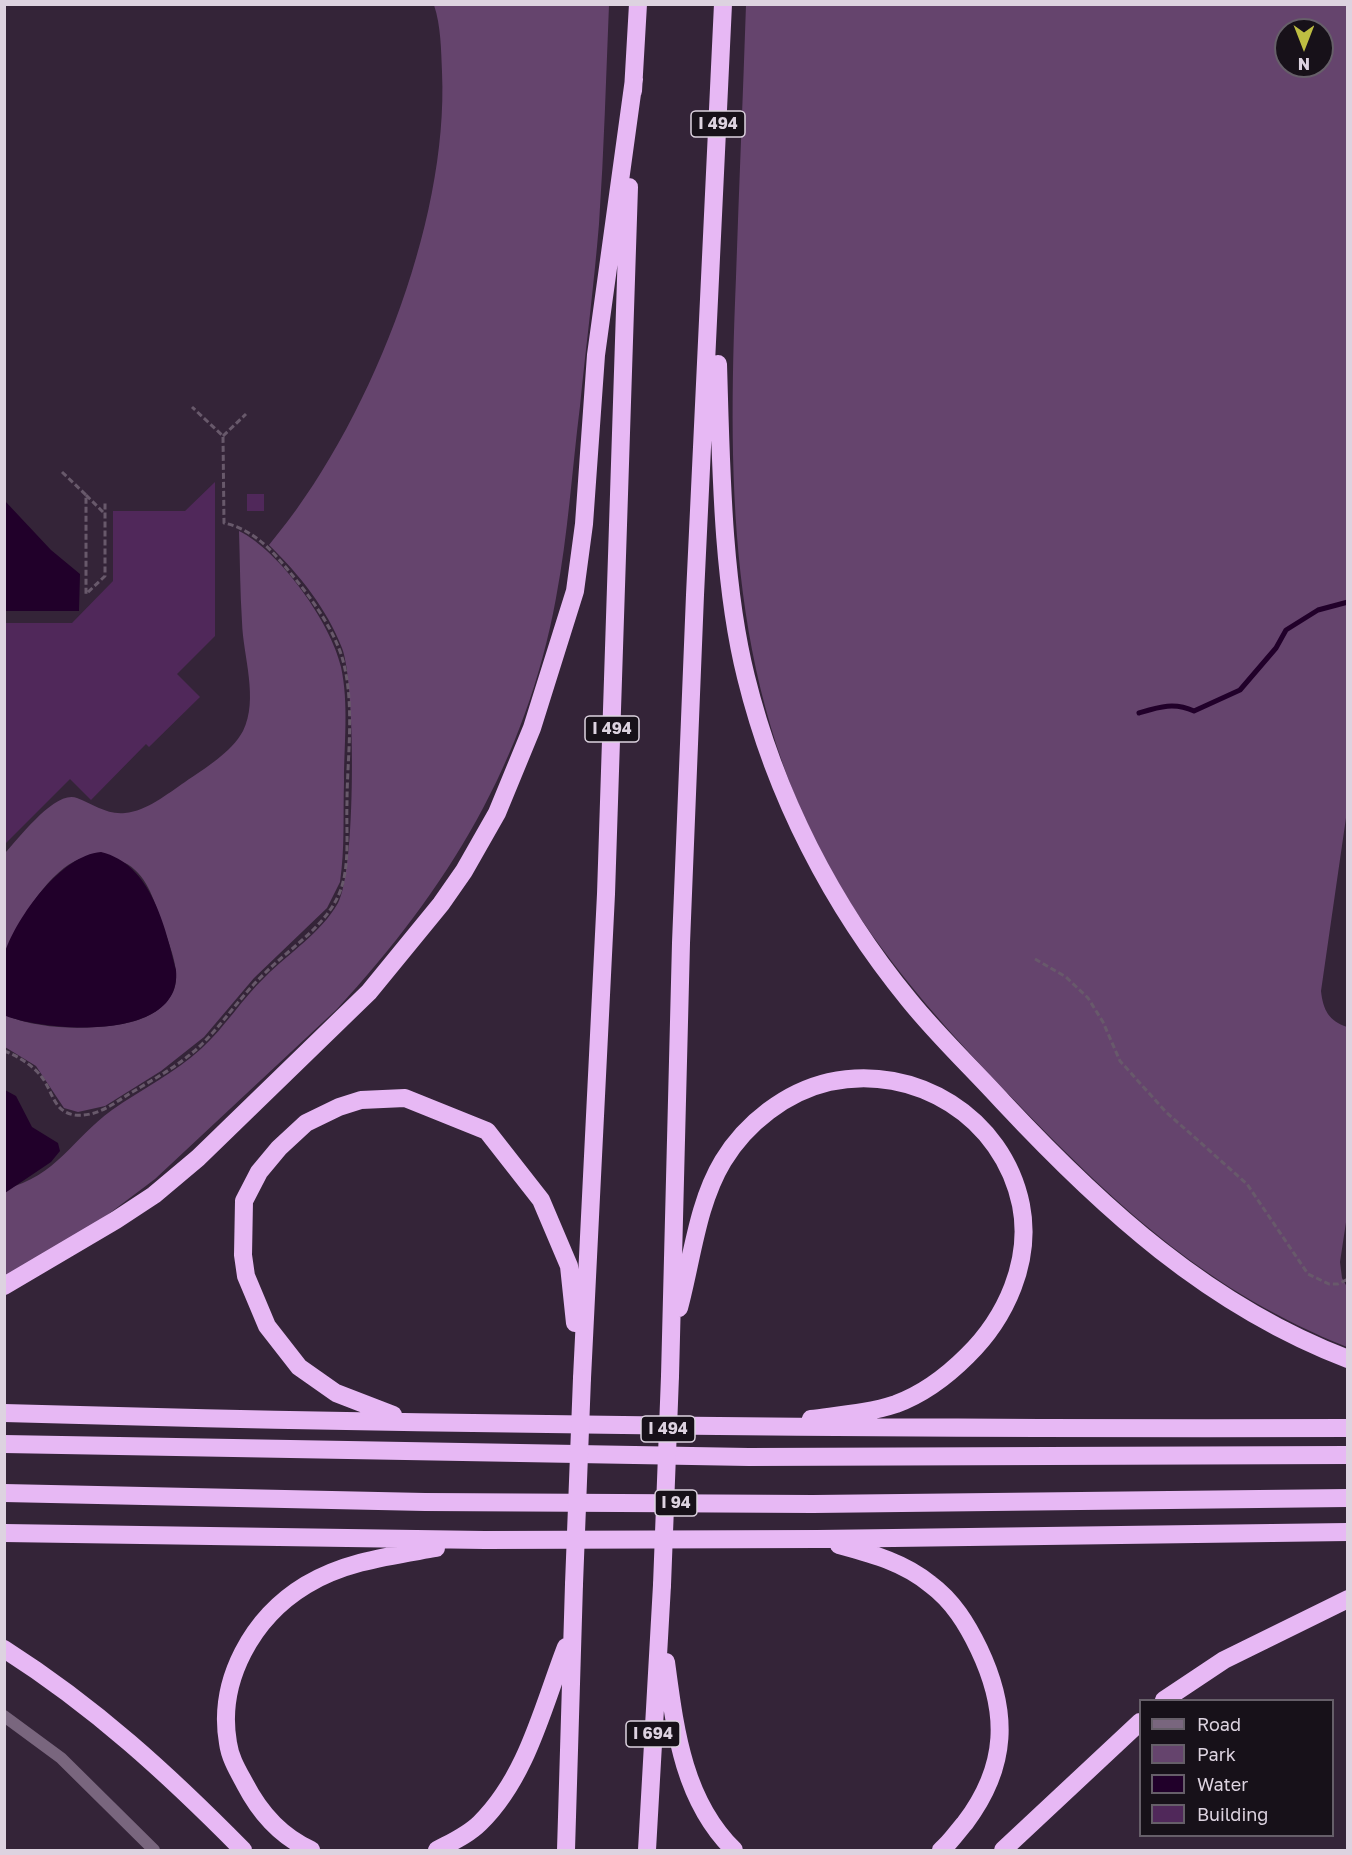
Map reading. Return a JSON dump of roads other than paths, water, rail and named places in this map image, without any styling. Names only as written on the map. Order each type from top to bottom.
[{"type":"highway","name":"I 494","points":[[582,1378],[606,894],[638,4]]},
{"type":"highway","name":"I 494","points":[[660,1618],[670,1376],[690,711],[723,4]]},
{"type":"highway","points":[[4,1286],[154,1195],[198,1158],[369,992],[441,904],[464,872],[496,813],[532,728],[575,591],[584,524],[596,356],[634,79]]},
{"type":"highway","points":[[713,244],[719,420],[730,566],[739,640],[748,685],[780,782],[805,841],[840,904],[909,1000],[944,1040],[1052,1155],[1121,1218],[1157,1250],[1222,1295],[1272,1325],[1347,1359]]},
{"type":"highway","points":[[671,1337],[700,1220],[713,1181],[732,1146],[756,1120],[796,1094],[817,1084],[850,1078],[874,1077],[917,1086],[940,1095],[978,1125],[1002,1156],[1017,1190],[1023,1225],[1022,1247],[1016,1278],[994,1326],[953,1370],[923,1391],[898,1403],[877,1410],[750,1426]]},
{"type":"highway","points":[[436,1421],[383,1412],[336,1393],[309,1376],[276,1340],[259,1312],[246,1276],[243,1255],[243,1209],[259,1172],[279,1148],[306,1124],[339,1107],[361,1100],[405,1098],[487,1131],[541,1200],[569,1266],[582,1378],[566,1851]]},
{"type":"highway","points":[[4,1413],[226,1419],[750,1426],[1347,1428]]},
{"type":"highway","points":[[4,1444],[748,1456],[1347,1455]]},
{"type":"highway","name":"I 94","points":[[4,1493],[426,1502],[801,1504],[1347,1498]]},
{"type":"highway","points":[[4,1533],[485,1540],[817,1539],[1347,1532]]},
{"type":"highway","points":[[817,1539],[892,1560],[931,1584],[959,1613],[993,1680],[1000,1714],[997,1763],[990,1782],[974,1810],[941,1851]]},
{"type":"highway","points":[[311,1851],[270,1821],[254,1800],[231,1754],[226,1716],[239,1657],[274,1609],[305,1585],[329,1573],[349,1564],[377,1558],[485,1540]]},
{"type":"highway","points":[[1167,1699],[1224,1660],[1347,1599]]},
{"type":"highway","points":[[660,1618],[681,1758],[704,1810],[734,1851]]},
{"type":"highway","name":"I 694","points":[[647,1851],[660,1618]]},
{"type":"highway","points":[[437,1851],[479,1823],[502,1796],[532,1739],[572,1634]]},
{"type":"highway","points":[[4,1649],[66,1689],[128,1739],[164,1771],[243,1851]]},
{"type":"highway","points":[[1003,1851],[1139,1723]]},
{"type":"street","points":[[4,1716],[61,1758],[154,1851]]},
{"type":"water","points":[[5,501],[51,550],[80,574],[79,611],[5,611]]},
{"type":"water","points":[[101,852],[118,859],[132,869],[144,883],[153,899],[161,916],[176,970],[172,993],[158,1010],[136,1020],[109,1026],[51,1026],[6,1016],[4,956],[19,922],[42,890],[56,876],[86,856]]},
{"type":"water","points":[[5,1090],[16,1096],[32,1127],[58,1143],[60,1151],[51,1162],[5,1193]]},
{"type":"waterway","points":[[1139,713],[1173,706],[1194,711],[1240,690],[1276,648],[1286,630],[1318,610],[1348,602]]}]
